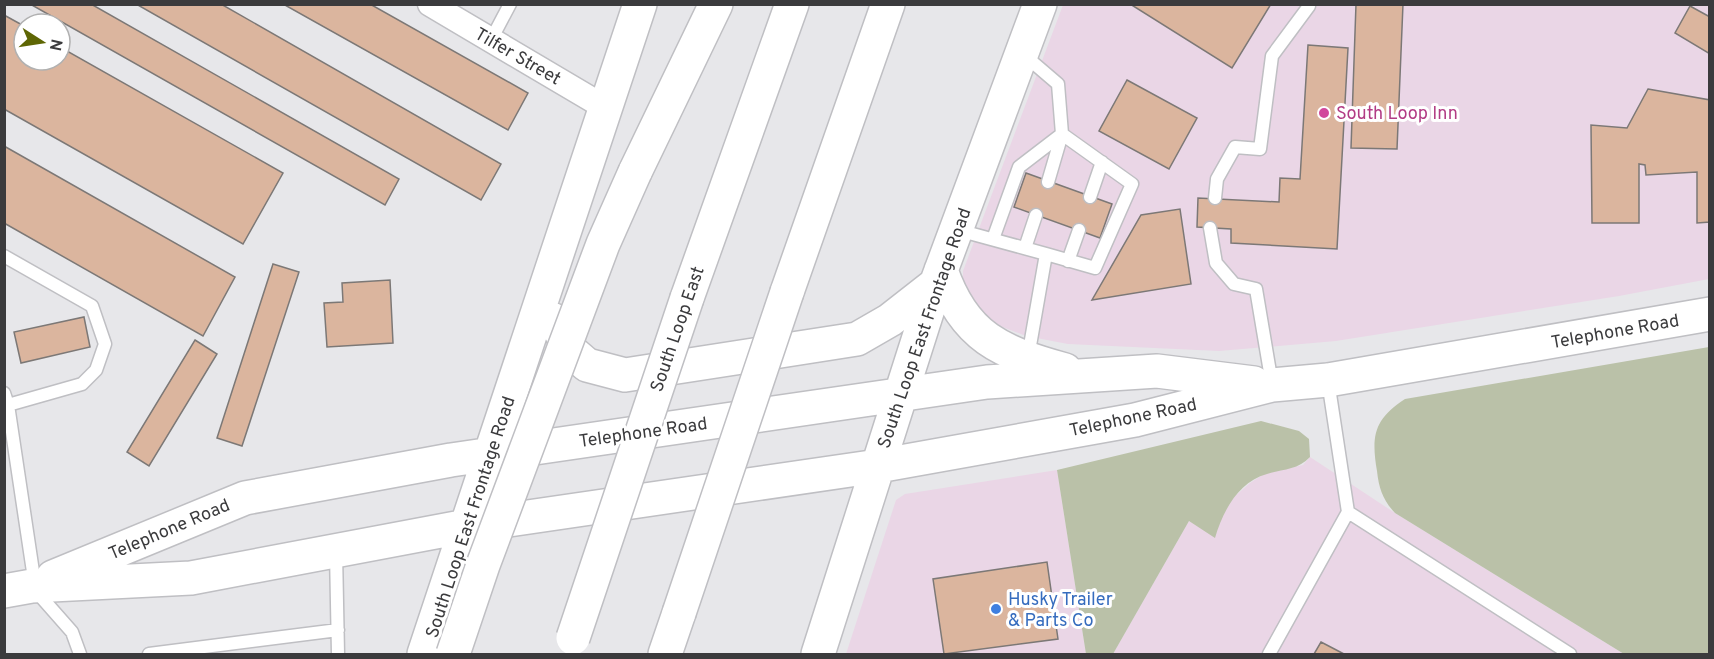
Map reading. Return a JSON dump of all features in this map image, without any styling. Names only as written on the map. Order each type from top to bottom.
[{"type":"main road","name":"South Loop East Frontage Road","points":[[424,654],[489,454],[545,296],[640,4]]},
{"type":"main road","points":[[453,654],[483,565],[598,255],[635,172],[716,4]]},
{"type":"main road","name":"South Loop East","points":[[570,646],[687,298],[792,4]]},
{"type":"main road","points":[[665,654],[787,292],[888,4]]},
{"type":"main road","name":"South Loop East Frontage Road","points":[[818,654],[899,395],[939,277],[1040,4]]},
{"type":"main road","points":[[545,296],[556,328],[572,351],[587,365],[625,375],[857,339],[890,320],[939,277],[950,298],[968,322],[1002,350],[1087,376]]},
{"type":"main road","name":"Telephone Road","points":[[24,587],[191,578],[467,526],[878,466],[1135,420],[1272,385],[1328,380],[1710,315]]},
{"type":"main road","name":"Telephone Road","points":[[24,587],[244,498],[489,454],[987,382],[1157,371],[1272,385]]},
{"type":"main road","points":[[672,654],[679,613]]},
{"type":"street","name":"Tilfer Street","points":[[430,4],[606,108]]},
{"type":"lane","points":[[491,40],[510,4]]},
{"type":"lane","points":[[1215,198],[1217,179],[1235,147],[1260,149],[1272,56],[1309,6]]},
{"type":"lane","points":[[1022,53],[1059,84],[1062,134],[1048,182]]},
{"type":"lane","points":[[956,229],[1095,268],[1132,184],[1062,134]]},
{"type":"lane","points":[[993,239],[1019,167],[1062,134]]},
{"type":"lane","points":[[1090,197],[1102,162]]},
{"type":"lane","points":[[1025,248],[1036,215]]},
{"type":"lane","points":[[1210,228],[1216,263],[1234,284],[1256,289],[1272,385]]},
{"type":"lane","points":[[1068,261],[1078,230]]},
{"type":"lane","points":[[1028,358],[1046,254]]},
{"type":"lane","points":[[4,256],[92,306],[105,344],[96,370],[82,384],[6,401],[24,587],[72,632],[80,654]]},
{"type":"lane","points":[[1269,654],[1348,512],[1328,380]]},
{"type":"lane","points":[[1348,512],[1570,654]]},
{"type":"lane","points":[[336,551],[338,654]]},
{"type":"lane","points":[[149,654],[338,630]]},
{"type":"shaded area","points":[[1063,5],[1709,5],[1709,279],[1619,296],[1336,341],[1219,351],[1068,344],[1026,336],[990,322],[963,290],[963,271]]},
{"type":"shaded area","points":[[1310,457],[1395,513],[1624,654],[1113,654],[1189,521],[1215,537],[1221,517],[1234,497],[1250,483],[1264,474],[1303,465]]},
{"type":"shaded area","points":[[1057,470],[1086,654],[846,654],[896,500],[905,494]]},
{"type":"green space","points":[[1709,347],[1709,654],[1624,654],[1395,513],[1382,494],[1374,448],[1377,429],[1387,414],[1405,399]]},
{"type":"green space","points":[[1261,421],[1299,431],[1309,439],[1310,457],[1295,467],[1267,474],[1248,484],[1227,508],[1215,538],[1189,521],[1113,654],[1086,654],[1057,470]]},
{"type":"building","points":[[30,4],[91,4],[399,179],[385,205],[72,28],[72,12],[44,12]]},
{"type":"building","points":[[136,4],[221,4],[501,164],[481,200]]},
{"type":"building","points":[[283,4],[370,4],[528,93],[508,130]]},
{"type":"building","points":[[1130,4],[1271,4],[1232,68]]},
{"type":"building","points":[[1356,4],[1403,4],[1397,149],[1351,148]]},
{"type":"building","points":[[1690,6],[1710,17],[1710,54],[1675,33]]},
{"type":"building","points":[[4,15],[12,19],[12,72],[72,72],[72,54],[283,173],[243,244],[4,109]]},
{"type":"building","name":"South Loop Inn","points":[[1308,45],[1348,48],[1337,249],[1231,243],[1231,229],[1197,227],[1198,198],[1279,202],[1280,178],[1300,179]]},
{"type":"building","points":[[1127,80],[1197,118],[1169,169],[1099,131]]},
{"type":"building","points":[[1648,89],[1710,100],[1710,222],[1697,223],[1697,172],[1646,175],[1645,165],[1639,164],[1639,223],[1592,223],[1591,125],[1627,128]]},
{"type":"building","points":[[4,146],[235,277],[203,336],[4,223]]},
{"type":"building","points":[[1026,173],[1112,204],[1100,238],[1014,207]]},
{"type":"building","points":[[1180,209],[1191,284],[1092,300],[1141,215]]},
{"type":"building","points":[[273,264],[299,272],[242,446],[217,438]]},
{"type":"building","points":[[390,280],[393,343],[327,347],[324,303],[343,302],[342,283]]},
{"type":"building","points":[[84,317],[90,347],[21,363],[14,332]]},
{"type":"building","points":[[195,340],[217,354],[149,466],[127,452]]},
{"type":"building","name":"Husky Trailer & Parts Co","points":[[1047,562],[1058,639],[944,654],[933,579]]},
{"type":"building","points":[[1321,642],[1344,654],[1314,654]]},
{"type":"place","name":"South Loop Inn","points":[[1324,113]]},
{"type":"place","name":"Husky Trailer & Parts Co","points":[[996,609]]}]
